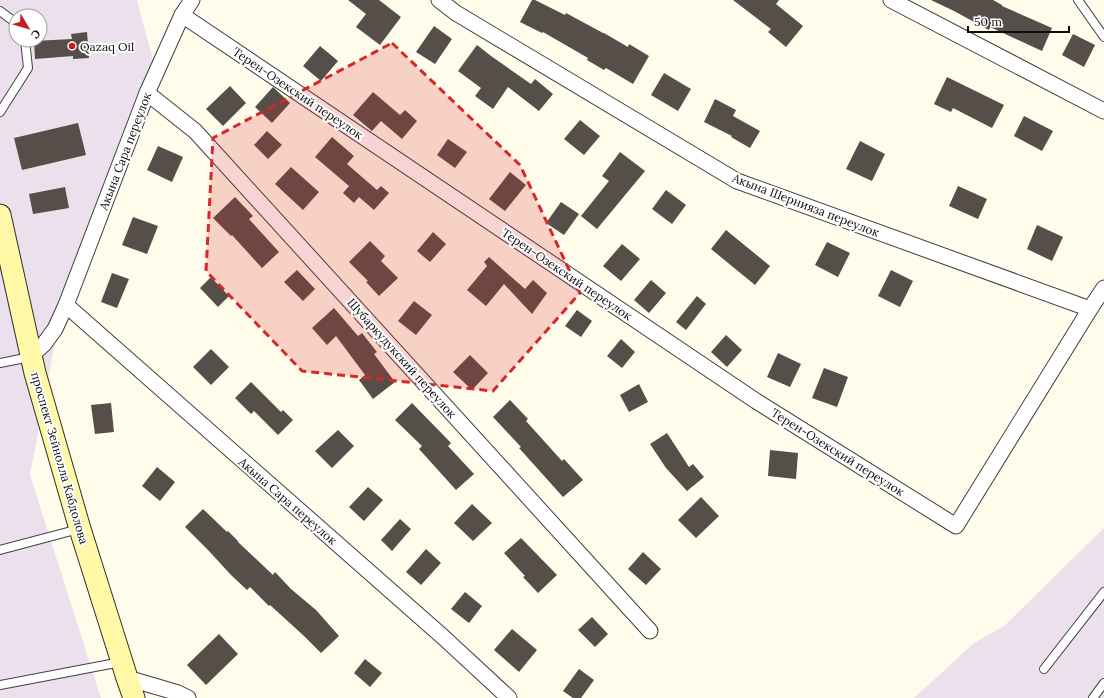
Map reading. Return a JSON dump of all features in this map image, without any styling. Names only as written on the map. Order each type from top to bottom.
[{"type":"main road","name":"проспект Зейнолла Кабдолова","points":[[0,215],[31,356],[80,529],[134,698]]},
{"type":"street","name":"Акына Сара переулок","points":[[31,356],[44,344],[55,329],[66,305],[147,93],[182,15],[192,0]]},
{"type":"street","name":"Акына Шернияза переулок","points":[[439,0],[456,13],[737,181],[1090,309]]},
{"type":"street","points":[[891,0],[1104,111]]},
{"type":"street","name":"Терен-Озекский переулок","points":[[182,15],[756,400],[956,526],[1090,309]]},
{"type":"street","name":"Шубаркудукский переулок","points":[[147,93],[195,131],[650,631]]},
{"type":"street","points":[[1090,309],[1104,288]]},
{"type":"street","name":"Акына Сара переулок","points":[[66,305],[442,636],[509,698]]},
{"type":"street","points":[[124,670],[178,692],[188,698]]},
{"type":"lane","points":[[1078,0],[1104,37]]},
{"type":"lane","points":[[0,112],[28,68],[26,48]]},
{"type":"lane","points":[[0,363],[31,356]]},
{"type":"lane","points":[[0,550],[80,529]]},
{"type":"lane","points":[[1044,669],[1104,592]]},
{"type":"lane","points":[[0,685],[124,670]]},
{"type":"lane","points":[[1093,698],[1104,683]]},
{"type":"highlighted area","points":[[392,43],[520,165],[580,293],[493,391],[302,371],[206,271],[213,138]]},
{"type":"shaded area","points":[[0,0],[137,0],[153,60],[63,300],[30,475],[101,698],[0,698]]},
{"type":"shaded area","points":[[1104,528],[1104,698],[914,698],[974,643],[1004,626]]},
{"type":"building","points":[[348,0],[379,0],[401,17],[380,45],[356,27],[366,14]]},
{"type":"building","points":[[532,0],[535,0],[565,15],[566,13],[628,47],[629,44],[649,56],[633,84],[606,68],[604,70],[587,60],[588,58],[543,32],[542,33],[520,22]]},
{"type":"building","points":[[733,0],[779,0],[776,4],[803,26],[786,47],[768,32],[771,29]]},
{"type":"building","points":[[931,0],[993,0],[1002,6],[1052,28],[1042,51],[990,27],[989,30]]},
{"type":"building","points":[[434,26],[452,39],[435,64],[416,52]]},
{"type":"building","points":[[87,32],[89,58],[73,59],[73,56],[35,59],[34,48],[48,48],[48,40],[72,39],[71,34]]},
{"type":"building","points":[[1073,34],[1095,45],[1084,67],[1062,55]]},
{"type":"building","points":[[477,45],[531,84],[535,79],[553,94],[539,111],[508,87],[493,109],[475,96],[481,88],[458,71]]},
{"type":"building","points":[[320,46],[338,61],[321,81],[303,66]]},
{"type":"building","points":[[664,73],[691,89],[678,111],[651,95]]},
{"type":"building","points":[[947,77],[1004,105],[992,128],[953,108],[951,112],[934,104]]},
{"type":"building","points":[[230,86],[246,103],[223,126],[206,109]]},
{"type":"building","points":[[273,87],[290,103],[272,123],[255,107]]},
{"type":"building","points":[[373,92],[400,115],[405,110],[417,121],[402,139],[381,121],[372,131],[353,115]]},
{"type":"building","points":[[715,99],[736,110],[733,116],[760,131],[750,148],[731,137],[732,136],[704,122]]},
{"type":"building","points":[[1024,116],[1053,131],[1042,151],[1014,136]]},
{"type":"building","points":[[580,120],[600,136],[584,155],[564,139]]},
{"type":"building","points":[[78,123],[86,155],[22,170],[14,138]]},
{"type":"building","points":[[267,131],[282,145],[268,159],[254,145]]},
{"type":"building","points":[[332,137],[354,156],[347,164],[377,190],[381,186],[389,193],[374,210],[359,197],[354,203],[343,193],[349,186],[315,157]]},
{"type":"building","points":[[448,139],[467,152],[455,168],[437,155]]},
{"type":"building","points":[[860,141],[885,154],[872,181],[846,169]]},
{"type":"building","points":[[158,146],[183,157],[172,182],[147,170]]},
{"type":"building","points":[[620,152],[645,171],[597,229],[581,216],[609,181],[602,176]]},
{"type":"building","points":[[291,167],[319,192],[303,210],[275,184]]},
{"type":"building","points":[[510,172],[526,185],[505,211],[489,199]]},
{"type":"building","points":[[958,186],[987,199],[978,219],[949,206]]},
{"type":"building","points":[[65,187],[69,208],[33,214],[29,194]]},
{"type":"building","points":[[666,190],[686,205],[672,224],[652,209]]},
{"type":"building","points":[[235,197],[253,216],[249,219],[279,252],[262,268],[232,235],[231,236],[213,218]]},
{"type":"building","points":[[561,202],[579,214],[564,235],[546,223]]},
{"type":"building","points":[[133,217],[158,226],[147,254],[122,245]]},
{"type":"building","points":[[1037,225],[1063,237],[1052,261],[1027,249]]},
{"type":"building","points":[[726,230],[770,266],[755,285],[711,249]]},
{"type":"building","points":[[433,232],[446,244],[430,262],[417,251]]},
{"type":"building","points":[[370,241],[385,256],[381,261],[398,278],[379,296],[366,282],[368,281],[349,262]]},
{"type":"building","points":[[827,242],[850,253],[838,277],[815,265]]},
{"type":"building","points":[[622,244],[640,259],[621,281],[603,266]]},
{"type":"building","points":[[489,257],[525,289],[533,280],[547,293],[532,314],[504,284],[486,306],[467,290],[487,266],[484,262]]},
{"type":"building","points":[[297,270],[315,289],[303,301],[284,282]]},
{"type":"building","points":[[891,270],[913,281],[900,307],[878,296]]},
{"type":"building","points":[[112,273],[129,279],[117,308],[101,302]]},
{"type":"building","points":[[211,277],[229,296],[218,307],[200,288]]},
{"type":"building","points":[[651,280],[666,293],[649,313],[634,300]]},
{"type":"building","points":[[697,296],[706,304],[686,330],[676,322]]},
{"type":"building","points":[[414,301],[432,315],[416,335],[398,321]]},
{"type":"building","points":[[334,308],[358,336],[362,333],[377,352],[374,354],[395,382],[373,399],[359,380],[365,375],[336,336],[327,345],[312,328]]},
{"type":"building","points":[[577,310],[592,321],[581,337],[565,326]]},
{"type":"building","points":[[726,335],[742,350],[727,367],[711,352]]},
{"type":"building","points":[[621,339],[635,352],[622,368],[607,356]]},
{"type":"building","points":[[211,349],[229,367],[211,385],[193,367]]},
{"type":"building","points":[[778,353],[801,364],[790,387],[767,377]]},
{"type":"building","points":[[470,355],[488,373],[472,390],[453,372]]},
{"type":"building","points":[[824,368],[848,377],[837,407],[812,398]]},
{"type":"building","points":[[251,382],[281,412],[283,410],[293,420],[278,435],[254,411],[251,414],[235,398]]},
{"type":"building","points":[[639,384],[648,402],[629,412],[620,395]]},
{"type":"building","points":[[510,400],[528,419],[526,421],[562,461],[564,459],[583,480],[563,497],[519,448],[521,447],[493,417]]},
{"type":"building","points":[[111,403],[114,432],[95,434],[91,405]]},
{"type":"building","points":[[412,403],[451,443],[448,446],[474,474],[456,490],[419,449],[422,446],[395,420]]},
{"type":"building","points":[[338,430],[354,446],[332,468],[315,451]]},
{"type":"building","points":[[667,433],[689,467],[693,464],[704,477],[687,491],[666,468],[650,444]]},
{"type":"building","points":[[770,450],[798,453],[796,479],[768,476]]},
{"type":"building","points":[[157,467],[175,482],[160,501],[142,486]]},
{"type":"building","points":[[368,487],[383,500],[364,521],[349,507]]},
{"type":"building","points":[[701,497],[719,516],[696,538],[678,520]]},
{"type":"building","points":[[472,504],[492,523],[473,541],[454,523]]},
{"type":"building","points":[[203,509],[273,575],[275,572],[291,589],[316,610],[339,636],[321,653],[250,587],[247,590],[185,527]]},
{"type":"building","points":[[400,519],[411,529],[392,551],[381,540]]},
{"type":"building","points":[[521,538],[557,575],[538,593],[504,553]]},
{"type":"building","points":[[426,549],[441,563],[421,585],[406,572]]},
{"type":"building","points":[[643,552],[661,569],[646,585],[628,569]]},
{"type":"building","points":[[465,592],[482,606],[469,623],[451,609]]},
{"type":"building","points":[[592,617],[608,634],[595,647],[578,630]]},
{"type":"building","points":[[512,629],[537,650],[519,672],[494,650]]},
{"type":"building","points":[[219,634],[238,654],[206,685],[187,665]]},
{"type":"building","points":[[365,659],[382,673],[370,687],[354,673]]},
{"type":"building","points":[[579,669],[594,680],[581,698],[573,698],[563,691]]},
{"type":"place","name":"Qazaq Oil","points":[[72,46]]}]
